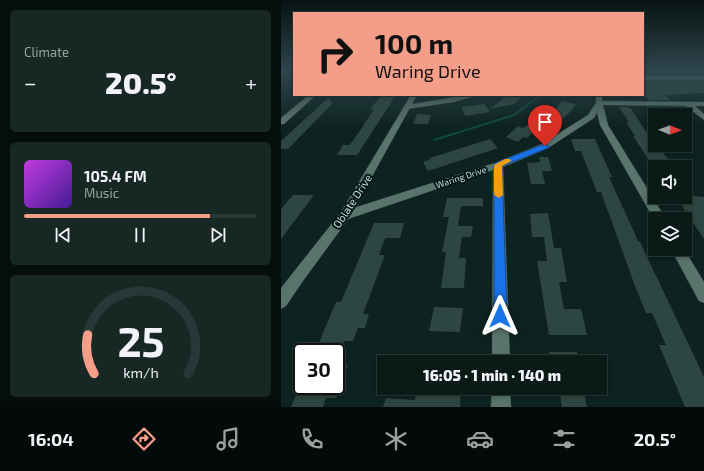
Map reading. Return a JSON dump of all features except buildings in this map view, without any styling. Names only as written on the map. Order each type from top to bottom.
[{"type":"street","points":[[281,122],[312,96]]},
{"type":"street","name":"Oblate Drive","points":[[281,301],[298,276],[345,215],[365,183],[412,96]]},
{"type":"street","points":[[407,107],[469,96]]},
{"type":"street","points":[[656,212],[604,125],[599,99],[704,104]]},
{"type":"street","name":"Waring Drive","points":[[345,215],[498,165],[545,146],[560,138],[591,116],[599,99]]},
{"type":"street","points":[[687,103],[704,118]]},
{"type":"street","points":[[498,165],[501,355]]},
{"type":"street","points":[[681,256],[704,296]]},
{"type":"street","points":[[501,395],[501,407]]},
{"type":"waterway","points":[[523,108],[540,96]]},
{"type":"waterway","points":[[434,140],[514,115],[525,107]]},
{"type":"slow traffic","points":[[499,195],[498,165],[507,161]]},
{"type":"route","points":[[500,316],[498,165],[545,146]]}]
